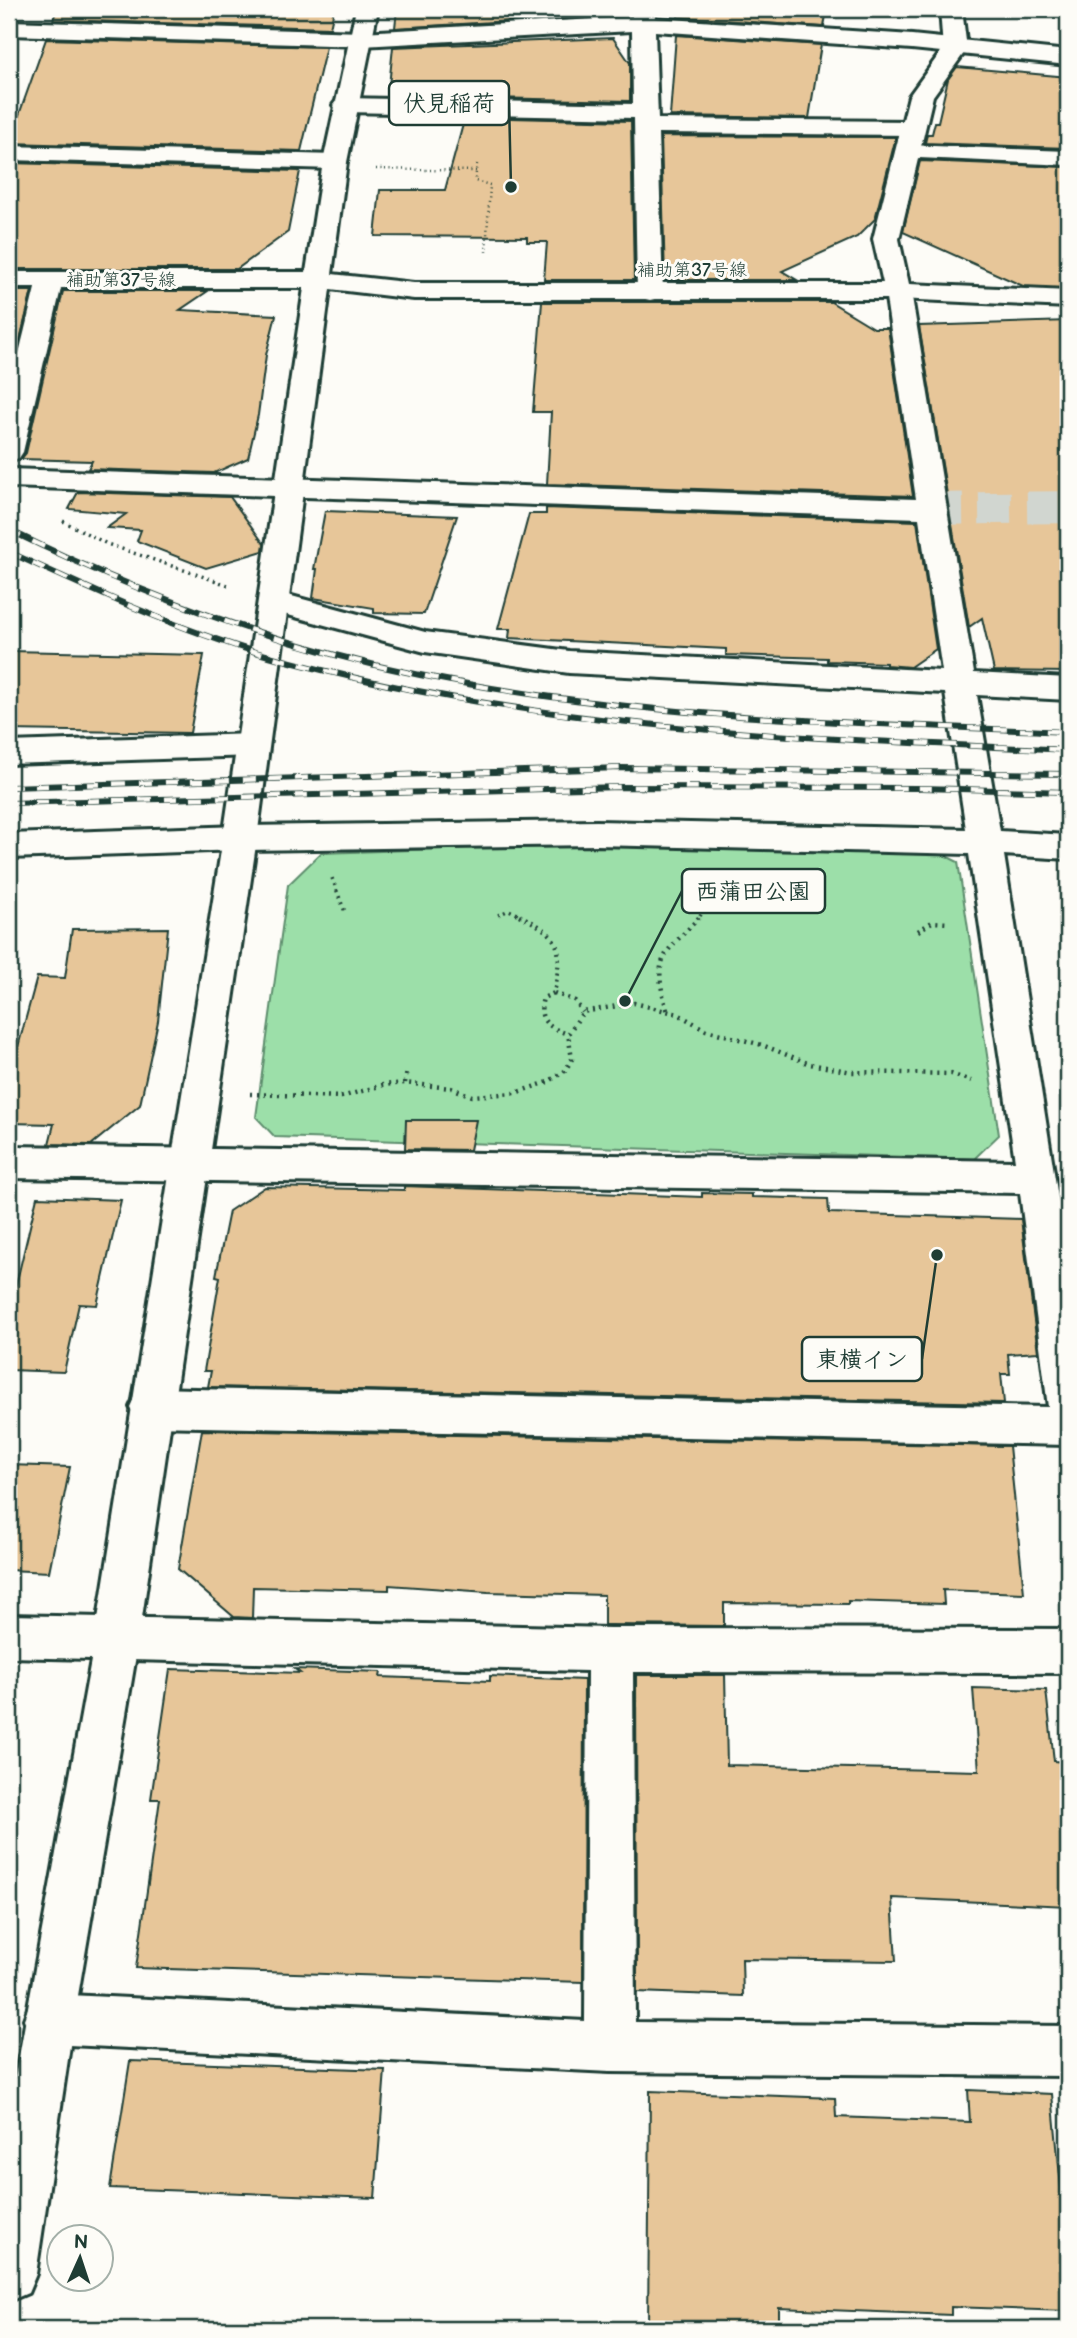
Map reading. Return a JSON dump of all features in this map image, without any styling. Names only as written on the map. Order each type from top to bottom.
[{"type":"street","points":[[9,2274],[49,2019],[117,1638],[150,1406],[240,838],[273,601],[302,489],[317,280],[345,105],[367,9]]},
{"type":"street","points":[[951,9],[955,48],[921,96],[886,239],[985,842],[1037,1177],[1068,1405]]},
{"type":"street","points":[[643,17],[650,281]]},
{"type":"street","points":[[17,29],[362,39],[643,17],[1068,58]]},
{"type":"street","points":[[345,105],[644,118],[910,140],[1068,158]]},
{"type":"street","points":[[9,153],[335,162]]},
{"type":"street","name":"補助第37号線","points":[[9,280],[317,280],[414,291],[650,281],[1068,280]]},
{"type":"street","points":[[9,452],[50,280]]},
{"type":"street","name":"補助第37号線","points":[[895,281],[1068,299]]},
{"type":"street","points":[[9,478],[931,509]]},
{"type":"street","points":[[273,601],[425,642],[569,662],[1068,689]]},
{"type":"street","points":[[9,753],[253,745]]},
{"type":"street","points":[[9,846],[240,838],[597,833],[985,842],[1068,847]]},
{"type":"street","points":[[9,1162],[1037,1177]]},
{"type":"street","points":[[150,1406],[1068,1426]]},
{"type":"street","points":[[9,1636],[610,1650],[1068,1651]]},
{"type":"street","points":[[610,1650],[610,2047]]},
{"type":"street","points":[[49,2019],[610,2047],[1068,2052]]},
{"type":"path","points":[[477,164],[475,181],[490,185],[486,253]]},
{"type":"path","points":[[371,169],[476,172]]},
{"type":"path","points":[[68,480],[57,518],[107,544],[232,586]]},
{"type":"path","points":[[667,1011],[661,993],[660,960],[669,945],[703,913],[724,874]]},
{"type":"path","points":[[320,876],[332,878],[345,912]]},
{"type":"path","points":[[498,915],[509,910],[554,939],[560,953],[554,993]]},
{"type":"path","points":[[918,931],[932,922],[958,923]]},
{"type":"path","points":[[568,1034],[551,1028],[542,1021],[539,1011],[543,998],[554,993],[575,1001],[583,1012]]},
{"type":"path","points":[[243,1094],[341,1097],[383,1085],[405,1083],[450,1088],[471,1096],[515,1093],[548,1082],[565,1071],[572,1059],[568,1034],[583,1012],[634,1003],[667,1011],[706,1030],[762,1045],[810,1064],[852,1073],[951,1074],[980,1084]]},
{"type":"path","points":[[810,1064],[818,1060]]},
{"type":"path","points":[[405,1083],[407,1070]]},
{"type":"green space","points":[[619,843],[938,852],[958,862],[999,1135],[974,1159],[275,1137],[256,1117],[288,885],[321,853]]},
{"type":"building","points":[[57,9],[334,9],[330,28],[53,20]]},
{"type":"building","points":[[397,9],[530,9],[528,20],[395,28]]},
{"type":"building","points":[[678,9],[827,9],[824,27],[678,17]]},
{"type":"building","points":[[676,35],[821,45],[809,118],[670,116]]},
{"type":"building","points":[[613,38],[630,63],[630,101],[388,96],[393,47]]},
{"type":"building","points":[[46,39],[326,47],[301,151],[9,143]]},
{"type":"building","points":[[957,67],[1068,77],[1068,148],[925,143],[927,134],[932,134],[935,122],[938,122],[948,79]]},
{"type":"building","points":[[465,117],[631,121],[634,280],[544,280],[547,242],[527,242],[527,237],[375,236],[380,190],[445,190]]},
{"type":"building","points":[[661,136],[896,137],[875,219],[857,237],[782,271],[797,280],[665,280]]},
{"type":"building","points":[[920,161],[1068,167],[1068,288],[1023,286],[903,232]]},
{"type":"building","points":[[9,163],[300,171],[288,232],[237,269],[9,269]]},
{"type":"building","points":[[9,291],[32,291],[9,384]]},
{"type":"building","points":[[63,291],[208,291],[180,310],[276,315],[266,355],[258,415],[248,458],[214,473],[88,469],[92,461],[21,459],[26,453]]},
{"type":"building","points":[[542,302],[831,302],[874,328],[888,328],[913,496],[547,484],[551,412],[533,412]]},
{"type":"building","points":[[1068,321],[1068,672],[994,671],[982,618],[969,627],[919,326]]},
{"type":"building","points":[[78,492],[230,497],[264,544],[263,551],[206,568],[137,541],[141,530],[107,528],[126,514],[69,509]]},
{"type":"building","points":[[546,508],[917,521],[936,649],[910,667],[886,663],[827,661],[827,658],[726,655],[726,649],[509,638],[510,629],[498,629],[529,514],[546,514]]},
{"type":"building","points":[[325,511],[457,516],[424,614],[374,613],[374,608],[313,598],[317,569],[314,569]]},
{"type":"building","points":[[9,651],[204,655],[190,733],[9,730]]},
{"type":"building","points":[[168,928],[158,1021],[140,1105],[91,1145],[49,1144],[54,1124],[9,1123],[9,1080],[37,977],[65,978],[72,929]]},
{"type":"building","points":[[406,1120],[476,1120],[470,1150],[405,1149]]},
{"type":"building","points":[[404,1186],[702,1197],[702,1193],[752,1194],[752,1197],[828,1199],[829,1213],[1021,1219],[1038,1352],[1008,1354],[1010,1374],[1001,1374],[1004,1403],[208,1387],[211,1371],[204,1371],[220,1277],[216,1276],[229,1211],[265,1187],[404,1190]]},
{"type":"building","points":[[37,1197],[121,1200],[97,1305],[79,1304],[64,1372],[9,1370],[9,1314]]},
{"type":"building","points":[[202,1430],[1009,1446],[1024,1593],[943,1590],[944,1604],[848,1601],[848,1604],[724,1603],[724,1626],[604,1625],[604,1595],[488,1592],[389,1585],[389,1590],[253,1587],[252,1618],[234,1617],[178,1569]]},
{"type":"building","points":[[9,1465],[70,1467],[49,1572],[9,1570]]},
{"type":"building","points":[[170,1669],[300,1673],[295,1669],[381,1672],[380,1677],[490,1681],[490,1676],[584,1680],[583,1982],[136,1968],[160,1799],[151,1799]]},
{"type":"building","points":[[636,1675],[725,1675],[727,1765],[979,1771],[973,1688],[1046,1690],[1054,1761],[1064,1762],[1068,1800],[1068,1906],[892,1898],[896,1961],[742,1959],[743,1996],[637,1992]]},
{"type":"building","points":[[130,2061],[385,2070],[375,2198],[110,2188]]},
{"type":"building","points":[[968,2090],[1052,2094],[1064,2219],[1068,2219],[1068,2311],[951,2307],[951,2315],[779,2308],[779,2329],[648,2329],[650,2091],[835,2098],[836,2117],[970,2122]]},
{"type":"tunnel","points":[[931,509],[1068,507]]},
{"type":"railway","points":[[9,530],[108,576],[210,616],[314,649],[420,675],[581,701],[662,710],[824,721],[1068,732]]},
{"type":"railway","points":[[9,552],[134,608],[229,644],[361,679],[461,699],[662,726],[1068,750]]},
{"type":"railway","points":[[9,787],[622,768],[1068,774]]},
{"type":"railway","points":[[9,803],[621,787],[921,788],[1068,792]]},
{"type":"place","name":"伏見稲荷","points":[[511,187]]},
{"type":"place","name":"西蒲田公園","points":[[625,1001]]},
{"type":"place","name":"東横イン","points":[[937,1255]]}]
